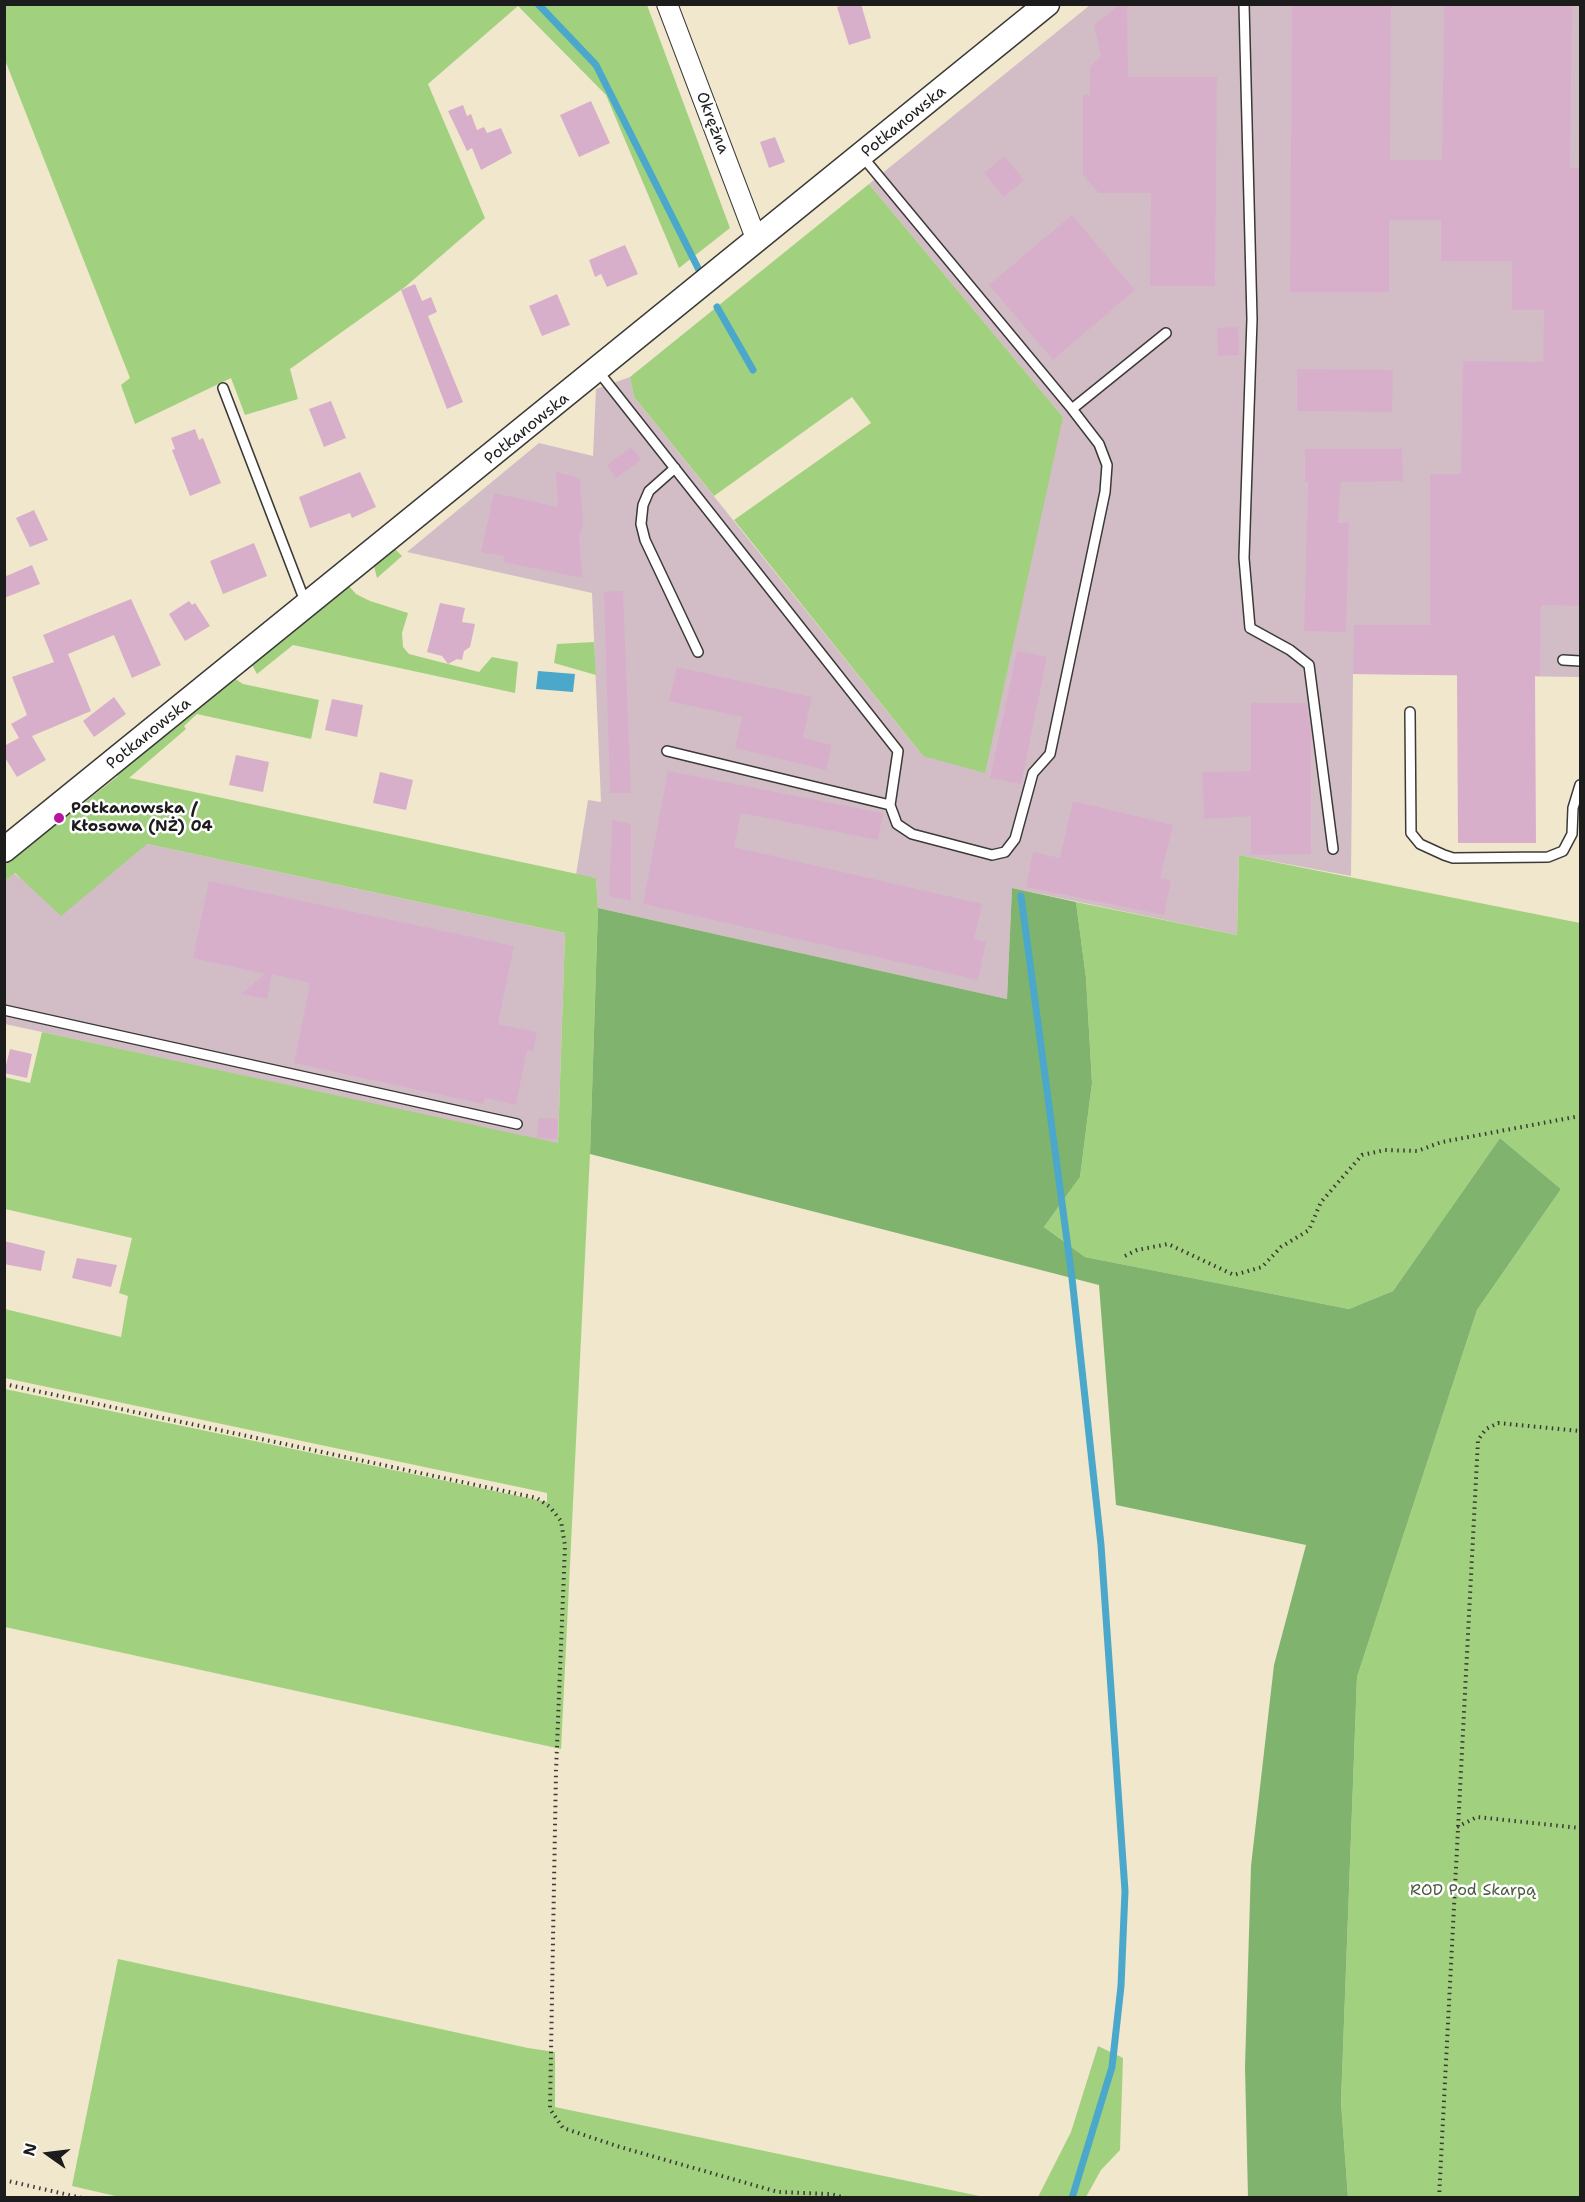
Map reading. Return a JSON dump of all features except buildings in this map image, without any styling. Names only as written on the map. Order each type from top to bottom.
[{"type":"street","name":"Okrężna","points":[[667,4],[757,241]]},
{"type":"street","name":"Potkanowska","points":[[7,840],[307,606],[1047,4]]},
{"type":"lane","points":[[1244,4],[1252,319],[1244,558],[1250,628],[1290,650],[1309,665],[1333,849]]},
{"type":"lane","points":[[598,371],[898,751],[890,805],[897,824],[912,834],[992,855],[1005,852],[1015,839],[1033,773],[1050,754],[1105,492],[1107,465],[1099,444],[1072,409],[862,156]]},
{"type":"lane","points":[[1072,409],[1166,333]]},
{"type":"lane","points":[[224,388],[307,606]]},
{"type":"lane","points":[[675,468],[649,491],[643,505],[641,524],[645,540],[698,652]]},
{"type":"lane","points":[[1563,660],[1581,661]]},
{"type":"lane","points":[[1410,712],[1411,833],[1420,844],[1444,855],[1453,858],[1548,857],[1563,851],[1572,834],[1573,808],[1581,785]]},
{"type":"lane","points":[[667,751],[890,805]]},
{"type":"lane","points":[[4,1010],[517,1124]]},
{"type":"path","points":[[1125,1256],[1137,1250],[1167,1244],[1234,1275],[1262,1267],[1281,1247],[1309,1230],[1321,1202],[1362,1155],[1384,1150],[1417,1151],[1442,1142],[1581,1116]]},
{"type":"path","points":[[4,1384],[529,1496],[550,1507],[561,1521],[565,1546],[556,1771],[550,2109],[563,2128],[620,2146],[778,2192],[830,2194],[846,2198]]},
{"type":"path","points":[[1439,2198],[1478,1440],[1486,1429],[1498,1424],[1581,1431]]},
{"type":"path","points":[[1457,1827],[1478,1817],[1581,1828]]},
{"type":"path","points":[[4,2180],[82,2198]]},
{"type":"shaded area","points":[[1090,5],[1580,5],[1580,677],[1353,674],[1351,876],[1239,855],[1237,935],[1012,888],[1007,999],[598,908],[596,878],[576,875],[588,800],[601,802],[592,593],[407,552],[539,443],[593,456],[596,389],[630,377],[634,397],[923,756],[1063,417],[869,184]]},
{"type":"shaded area","points":[[147,844],[565,933],[558,1144],[5,1024],[5,881],[14,873],[20,878]]},
{"type":"green space","points":[[5,5],[647,5],[730,228],[679,268],[606,95],[518,6],[428,84],[485,218],[405,287],[290,369],[298,399],[245,415],[231,378],[135,424],[121,385],[130,378],[5,60]]},
{"type":"green space","points":[[869,184],[1063,417],[985,773],[923,756],[734,520],[871,423],[852,397],[714,496],[634,397],[630,377]]},
{"type":"green space","points":[[394,548],[402,556],[377,578],[374,566]]},
{"type":"green space","points":[[348,585],[356,594],[370,601],[408,613],[402,633],[403,647],[409,654],[479,672],[492,657],[518,662],[515,693],[293,645],[257,674],[251,663]]},
{"type":"green space","points":[[594,642],[596,675],[554,663],[557,644]]},
{"type":"green space","points":[[234,678],[243,684],[319,700],[311,739],[197,714],[184,726],[186,729],[129,778],[596,878],[598,908],[590,1154],[561,1749],[5,1627],[5,1389],[547,1502],[547,1493],[5,1378],[5,1309],[121,1337],[128,1296],[119,1293],[132,1238],[5,1209],[4,1077],[30,1083],[42,1032],[558,1143],[565,933],[147,844],[61,916],[15,873],[5,881],[5,865],[118,776],[115,773]]},
{"type":"green space","name":"ROD Pod Skarpą","points":[[1239,855],[1580,923],[1580,2197],[1348,2197],[1341,2102],[1357,1677],[1477,1310],[1561,1189],[1500,1138],[1393,1291],[1349,1309],[1085,1257],[1044,1227],[1080,1177],[1092,1083],[1086,978],[1076,902],[1237,935]]},
{"type":"green space","points":[[1012,888],[1076,902],[1086,978],[1092,1083],[1080,1177],[1044,1227],[1085,1257],[1349,1309],[1393,1291],[1500,1138],[1561,1189],[1477,1310],[1357,1677],[1341,2102],[1348,2197],[1248,2197],[1245,2067],[1251,1866],[1274,1665],[1306,1545],[1116,1505],[1099,1285],[590,1154],[598,908],[1007,999]]},
{"type":"green space","points":[[118,1959],[555,2052],[555,2107],[984,2197],[124,2198],[72,2186]]},
{"type":"green space","points":[[1098,2046],[1123,2058],[1120,2150],[1101,2170],[1086,2197],[1038,2197],[1071,2132]]},
{"type":"water","points":[[538,671],[575,674],[573,692],[536,689]]},
{"type":"waterway","points":[[538,4],[596,65],[700,272]]},
{"type":"waterway","points":[[717,307],[753,370]]},
{"type":"waterway","points":[[1021,896],[1072,1278],[1101,1545],[1125,1891],[1121,1986],[1112,2067],[1072,2198]]},
{"type":"place","name":"Potkanowska / Kłosowa (NŻ) 04","points":[[59,818]]}]
